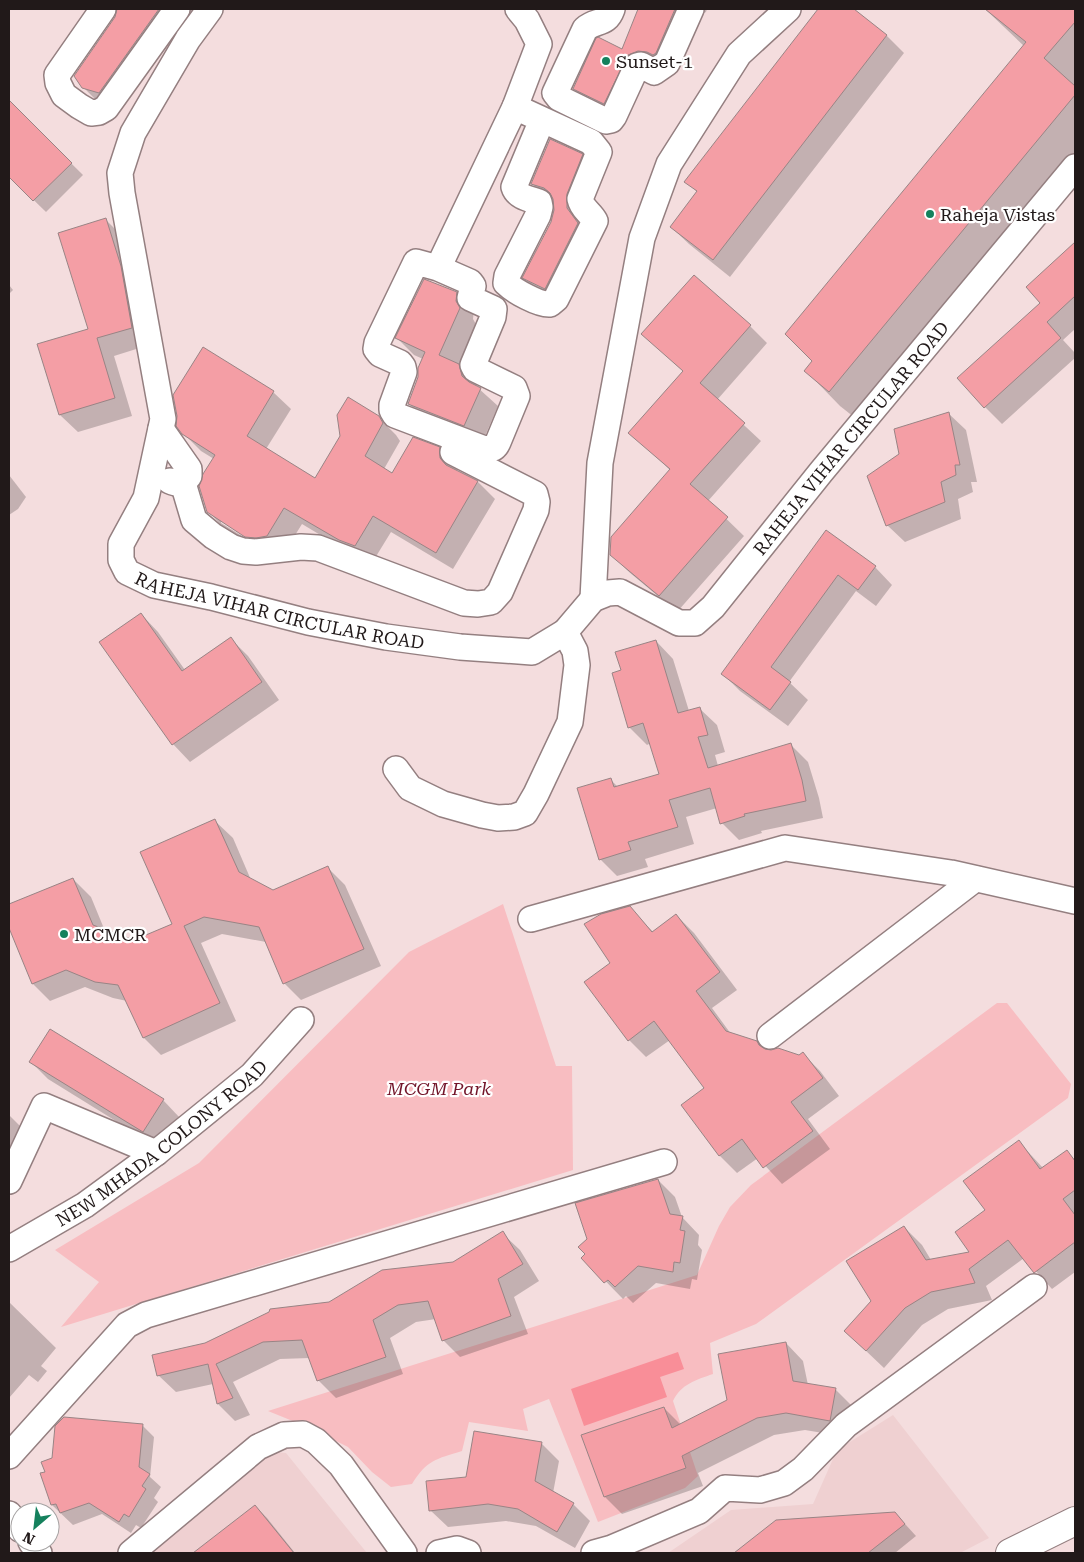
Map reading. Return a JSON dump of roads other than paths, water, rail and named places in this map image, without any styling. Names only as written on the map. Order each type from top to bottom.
[{"type":"main road","points":[[1022,1551],[1075,1521]]},
{"type":"street","points":[[104,9],[57,75],[58,83],[64,95],[91,113],[99,112],[106,108],[172,15],[188,38]]},
{"type":"street","name":"RAHEJA VIHAR CIRCULAR ROAD","points":[[210,9],[188,38],[133,133],[120,173],[163,418],[146,498],[121,544],[121,560],[128,572],[154,585],[318,624],[386,637],[460,647],[532,652],[565,632],[593,599],[608,592],[620,592],[679,623],[694,623],[713,607],[821,472],[1075,167]]},
{"type":"street","points":[[518,9],[527,20],[539,44],[570,61]]},
{"type":"street","points":[[612,9],[610,16],[602,22],[592,23],[585,28],[555,93],[559,98],[606,121],[611,120],[637,66],[641,65],[654,72],[667,63],[691,9]]},
{"type":"street","points":[[593,599],[600,462],[642,238],[669,164],[739,54],[788,9]]},
{"type":"street","points":[[438,268],[515,107],[539,44]]},
{"type":"street","points":[[515,107],[591,142],[599,152],[580,200],[582,207],[591,214],[594,221],[556,298],[550,304],[544,304],[511,288],[506,283],[507,276],[538,215],[540,207],[539,202],[520,195],[515,191],[514,187],[542,120]]},
{"type":"street","points":[[416,262],[438,268],[470,282],[473,286],[470,298],[494,309],[493,317],[473,365],[475,368],[514,388],[518,396],[496,447],[492,449],[482,448],[395,415],[392,410],[392,405],[404,372],[403,367],[400,363],[380,354],[376,349],[377,343],[416,262]]},
{"type":"street","points":[[152,472],[180,484],[189,476],[190,469],[161,429]]},
{"type":"street","points":[[183,483],[194,520],[213,536],[231,547],[256,552],[301,546],[318,548],[464,603],[478,604],[491,602],[500,592],[536,510],[535,494],[446,449]]},
{"type":"street","points":[[396,769],[410,788],[443,804],[498,818],[514,817],[525,813],[570,722],[577,665],[575,651],[565,632]]},
{"type":"street","points":[[531,919],[785,848],[951,873],[1075,901]]},
{"type":"street","points":[[770,1036],[975,879]]},
{"type":"street","name":"NEW MHADA COLONY ROAD","points":[[9,1249],[85,1205],[156,1153],[252,1075],[301,1020]]},
{"type":"street","points":[[9,1182],[44,1106],[156,1153]]},
{"type":"street","points":[[9,1456],[127,1325],[137,1318],[155,1311],[664,1162]]},
{"type":"street","points":[[594,1553],[612,1548],[699,1511],[726,1488],[760,1490],[784,1483],[803,1469],[846,1425],[1034,1288]]},
{"type":"street","points":[[131,1553],[258,1447],[284,1435],[303,1434],[316,1441],[341,1465],[404,1553]]},
{"type":"street","points":[[439,1553],[457,1549],[468,1553]]},
{"type":"place","name":"Sunset-1","points":[[606,61]]},
{"type":"place","name":"Raheja Vistas","points":[[930,214]]},
{"type":"place","name":"MCMCR","points":[[64,934]]},
{"type":"park label","name":"MCGM Park","points":[[439,1088]]}]
